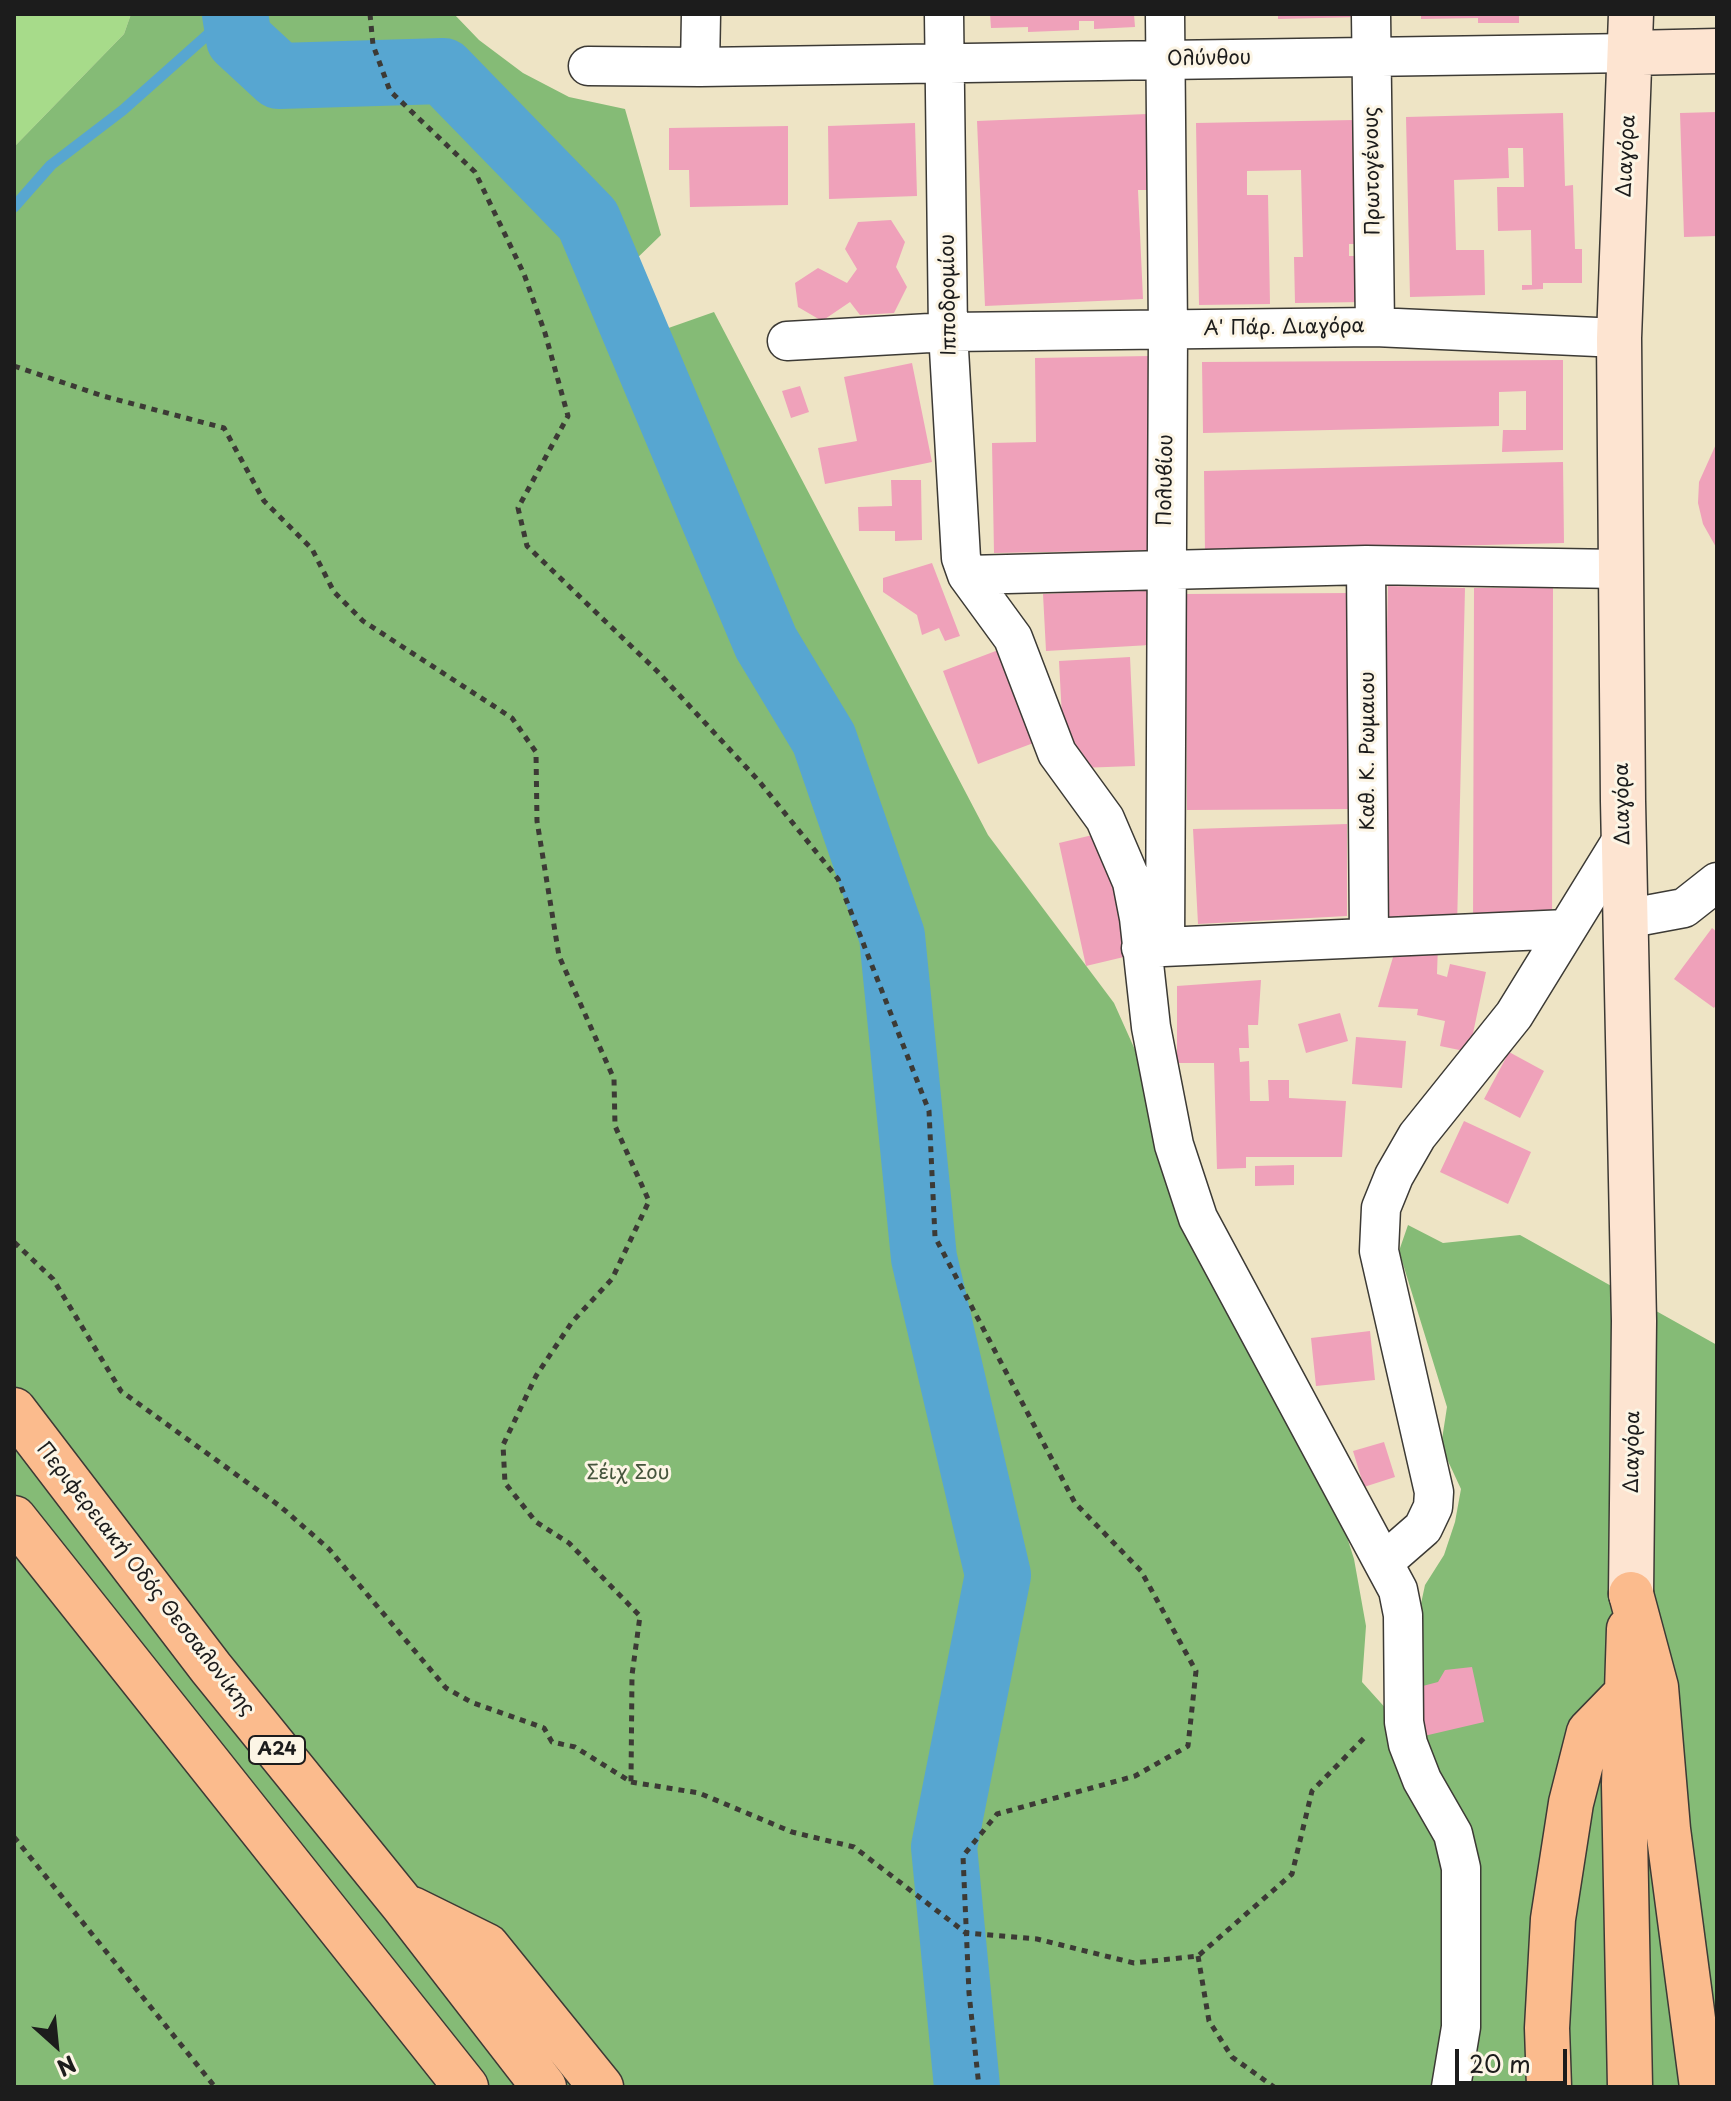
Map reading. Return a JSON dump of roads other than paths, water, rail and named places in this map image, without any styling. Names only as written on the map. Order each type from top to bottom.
[{"type":"highway","name":"Περιφερειακή Οδός Θεσσαλονίκης","points":[[14,1410],[211,1668],[403,1905],[544,2087]]},
{"type":"highway","points":[[14,1518],[466,2087]]},
{"type":"highway","points":[[1630,2087],[1625,1695],[1631,1594]]},
{"type":"highway","points":[[1631,1594],[1656,1687],[1668,1829],[1702,2087]]},
{"type":"highway","points":[[1549,2087],[1547,2028],[1553,1919],[1571,1803],[1589,1732],[1625,1695]]},
{"type":"highway","points":[[403,1905],[487,1946],[601,2087]]},
{"type":"main road","name":"Ολύνθου","points":[[1631,33],[1717,51]]},
{"type":"main road","name":"Διαγόρα","points":[[1631,33],[1619,338],[1623,838],[1634,1321],[1631,1594]]},
{"type":"street","points":[[700,67],[701,14]]},
{"type":"street","name":"Ιπποδρομίου","points":[[944,14],[948,332],[961,558],[967,575]]},
{"type":"street","name":"Πολυβίου","points":[[1153,947],[1165,570],[1168,330],[1165,14]]},
{"type":"street","name":"Πρωτογένους","points":[[1371,14],[1375,327]]},
{"type":"street","name":"Ολύνθου","points":[[588,66],[1372,57],[1631,33]]},
{"type":"street","name":"Α' Πάρ. Διαγόρα","points":[[787,341],[948,332],[1375,327],[1619,338]]},
{"type":"street","points":[[967,575],[1366,565],[1620,569]]},
{"type":"street","name":"Καθ. Κ. Ρωμαιου","points":[[1366,565],[1369,937]]},
{"type":"street","points":[[967,575],[1013,638],[1057,753],[1113,834],[1153,947],[1151,1027],[1174,1145],[1190,1197],[1398,1590],[1403,1615],[1404,1722],[1411,1753],[1453,1834],[1461,1868],[1461,2027],[1457,2083]]},
{"type":"street","points":[[1384,1562],[1423,1528],[1433,1507],[1434,1492],[1379,1251],[1381,1208],[1394,1176],[1417,1136],[1495,1041],[1623,838]]},
{"type":"street","points":[[1625,919],[1684,908],[1717,882]]},
{"type":"street","points":[[1153,947],[1567,929]]},
{"type":"waterway","points":[[14,207],[51,165],[123,110],[231,14]]},
{"type":"waterway","points":[[235,14],[239,39],[279,76],[443,71],[588,220],[766,643],[824,739],[892,936],[924,1258],[998,1575],[944,1847],[967,2087]]},
{"type":"park label","name":"Σέιχ Σου","points":[[628,1473]]}]
